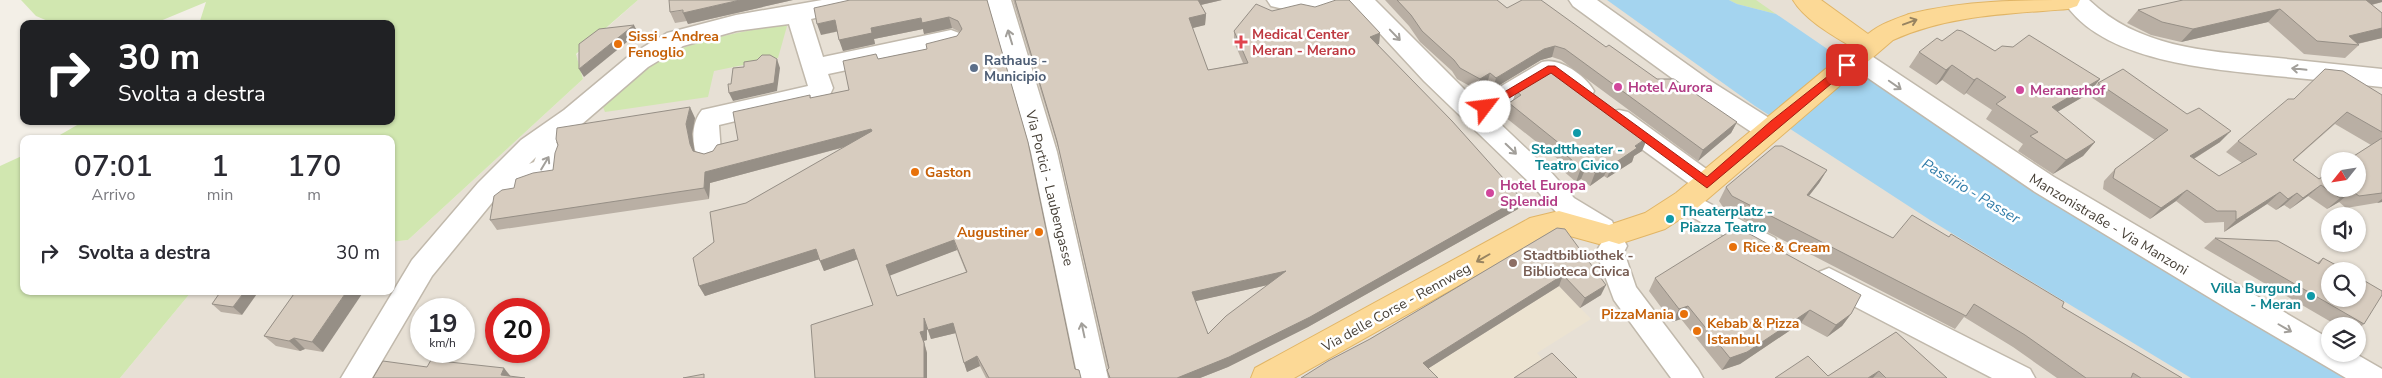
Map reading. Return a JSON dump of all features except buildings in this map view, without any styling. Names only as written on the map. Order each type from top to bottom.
[{"type":"main road","points":[[1805,0],[1834,23],[1858,55]]},
{"type":"main road","points":[[1608,235],[1655,221],[1686,201],[1858,55],[1897,27],[1937,15],[2068,0]]},
{"type":"main road","name":"Via delle Corse - Rennweg","points":[[1266,378],[1298,371],[1540,226],[1559,222],[1608,235]]},
{"type":"street","points":[[356,378],[422,268],[487,190],[530,146],[573,118],[639,61],[675,39],[736,23],[797,14],[858,0]]},
{"type":"street","name":"Via Portici - Laubengasse","points":[[999,0],[1044,152],[1093,378]]},
{"type":"street","points":[[1279,0],[1313,8],[1336,0]]},
{"type":"street","points":[[1361,0],[1474,114],[1541,178],[1565,205],[1608,235],[1610,252],[1624,292],[1688,378]]},
{"type":"street","points":[[1581,0],[1700,86],[1771,127]]},
{"type":"street","points":[[2074,0],[2086,13],[2127,39],[2159,50],[2211,60],[2382,78]]},
{"type":"street","points":[[708,153],[706,122],[711,117],[816,96],[821,88],[797,14]]},
{"type":"street","name":"Manzonistraße - Via Manzoni","points":[[1858,55],[1994,154],[2180,267],[2372,378]]},
{"type":"street","points":[[1474,114],[1551,68],[1707,184]]},
{"type":"street","points":[[1686,201],[1786,257]]},
{"type":"street","points":[[1810,270],[2018,378]]},
{"type":"lane","points":[[813,68],[951,39]]},
{"type":"shaded area","points":[[638,0],[2382,0],[2382,378],[120,378],[189,295],[395,295],[395,242],[408,240],[583,79],[576,55]]},
{"type":"shaded area","points":[[1559,286],[1591,319],[1537,353],[1547,365],[1528,378],[1405,378],[1421,373]]},
{"type":"green space","points":[[21,0],[638,0],[576,54],[583,79],[408,240],[395,242],[395,135],[60,135],[77,125],[395,125],[395,20],[200,20],[206,2],[163,20],[46,20],[36,16]]},
{"type":"green space","points":[[1729,0],[1756,0],[1776,14],[1737,4]]},
{"type":"green space","points":[[775,25],[787,26],[778,58],[714,71],[708,97],[605,112],[603,107],[606,103],[643,71],[667,55],[706,40]]},
{"type":"green space","points":[[20,157],[20,295],[189,295],[120,378],[0,378],[0,166]]},
{"type":"water","name":"Passirio - Passer","points":[[1607,0],[1729,0],[1737,4],[1776,14],[1981,154],[2350,378],[2191,378],[1930,220],[1755,106]]},
{"type":"place","name":"Medical Center Meran - Merano","points":[[1241,42]]},
{"type":"place","name":"Sissi - Andrea Fenoglio","points":[[618,44]]},
{"type":"place","name":"Rathaus - Municipio","points":[[974,68]]},
{"type":"place","name":"Hotel Aurora","points":[[1618,87]]},
{"type":"place","name":"Meranerhof","points":[[2020,90]]},
{"type":"place","name":"Stadttheater - Teatro Civico","points":[[1577,133]]},
{"type":"place","name":"Gaston","points":[[915,172]]},
{"type":"place","name":"Hotel Europa Splendid","points":[[1490,193]]},
{"type":"place","name":"Theaterplatz - Piazza Teatro","points":[[1670,219]]},
{"type":"place","name":"Augustiner","points":[[1039,232]]},
{"type":"place","name":"Rice & Cream","points":[[1733,247]]},
{"type":"place","name":"Stadtbibliothek - Biblioteca Civica","points":[[1513,263]]},
{"type":"place","name":"Villa Burgund - Meran","points":[[2311,296]]},
{"type":"place","name":"PizzaMania","points":[[1684,314]]},
{"type":"place","name":"Kebab & Pizza Istanbul","points":[[1697,331]]},
{"type":"route","points":[[1485,107],[1551,68],[1707,184],[1775,124],[1847,65]]}]
